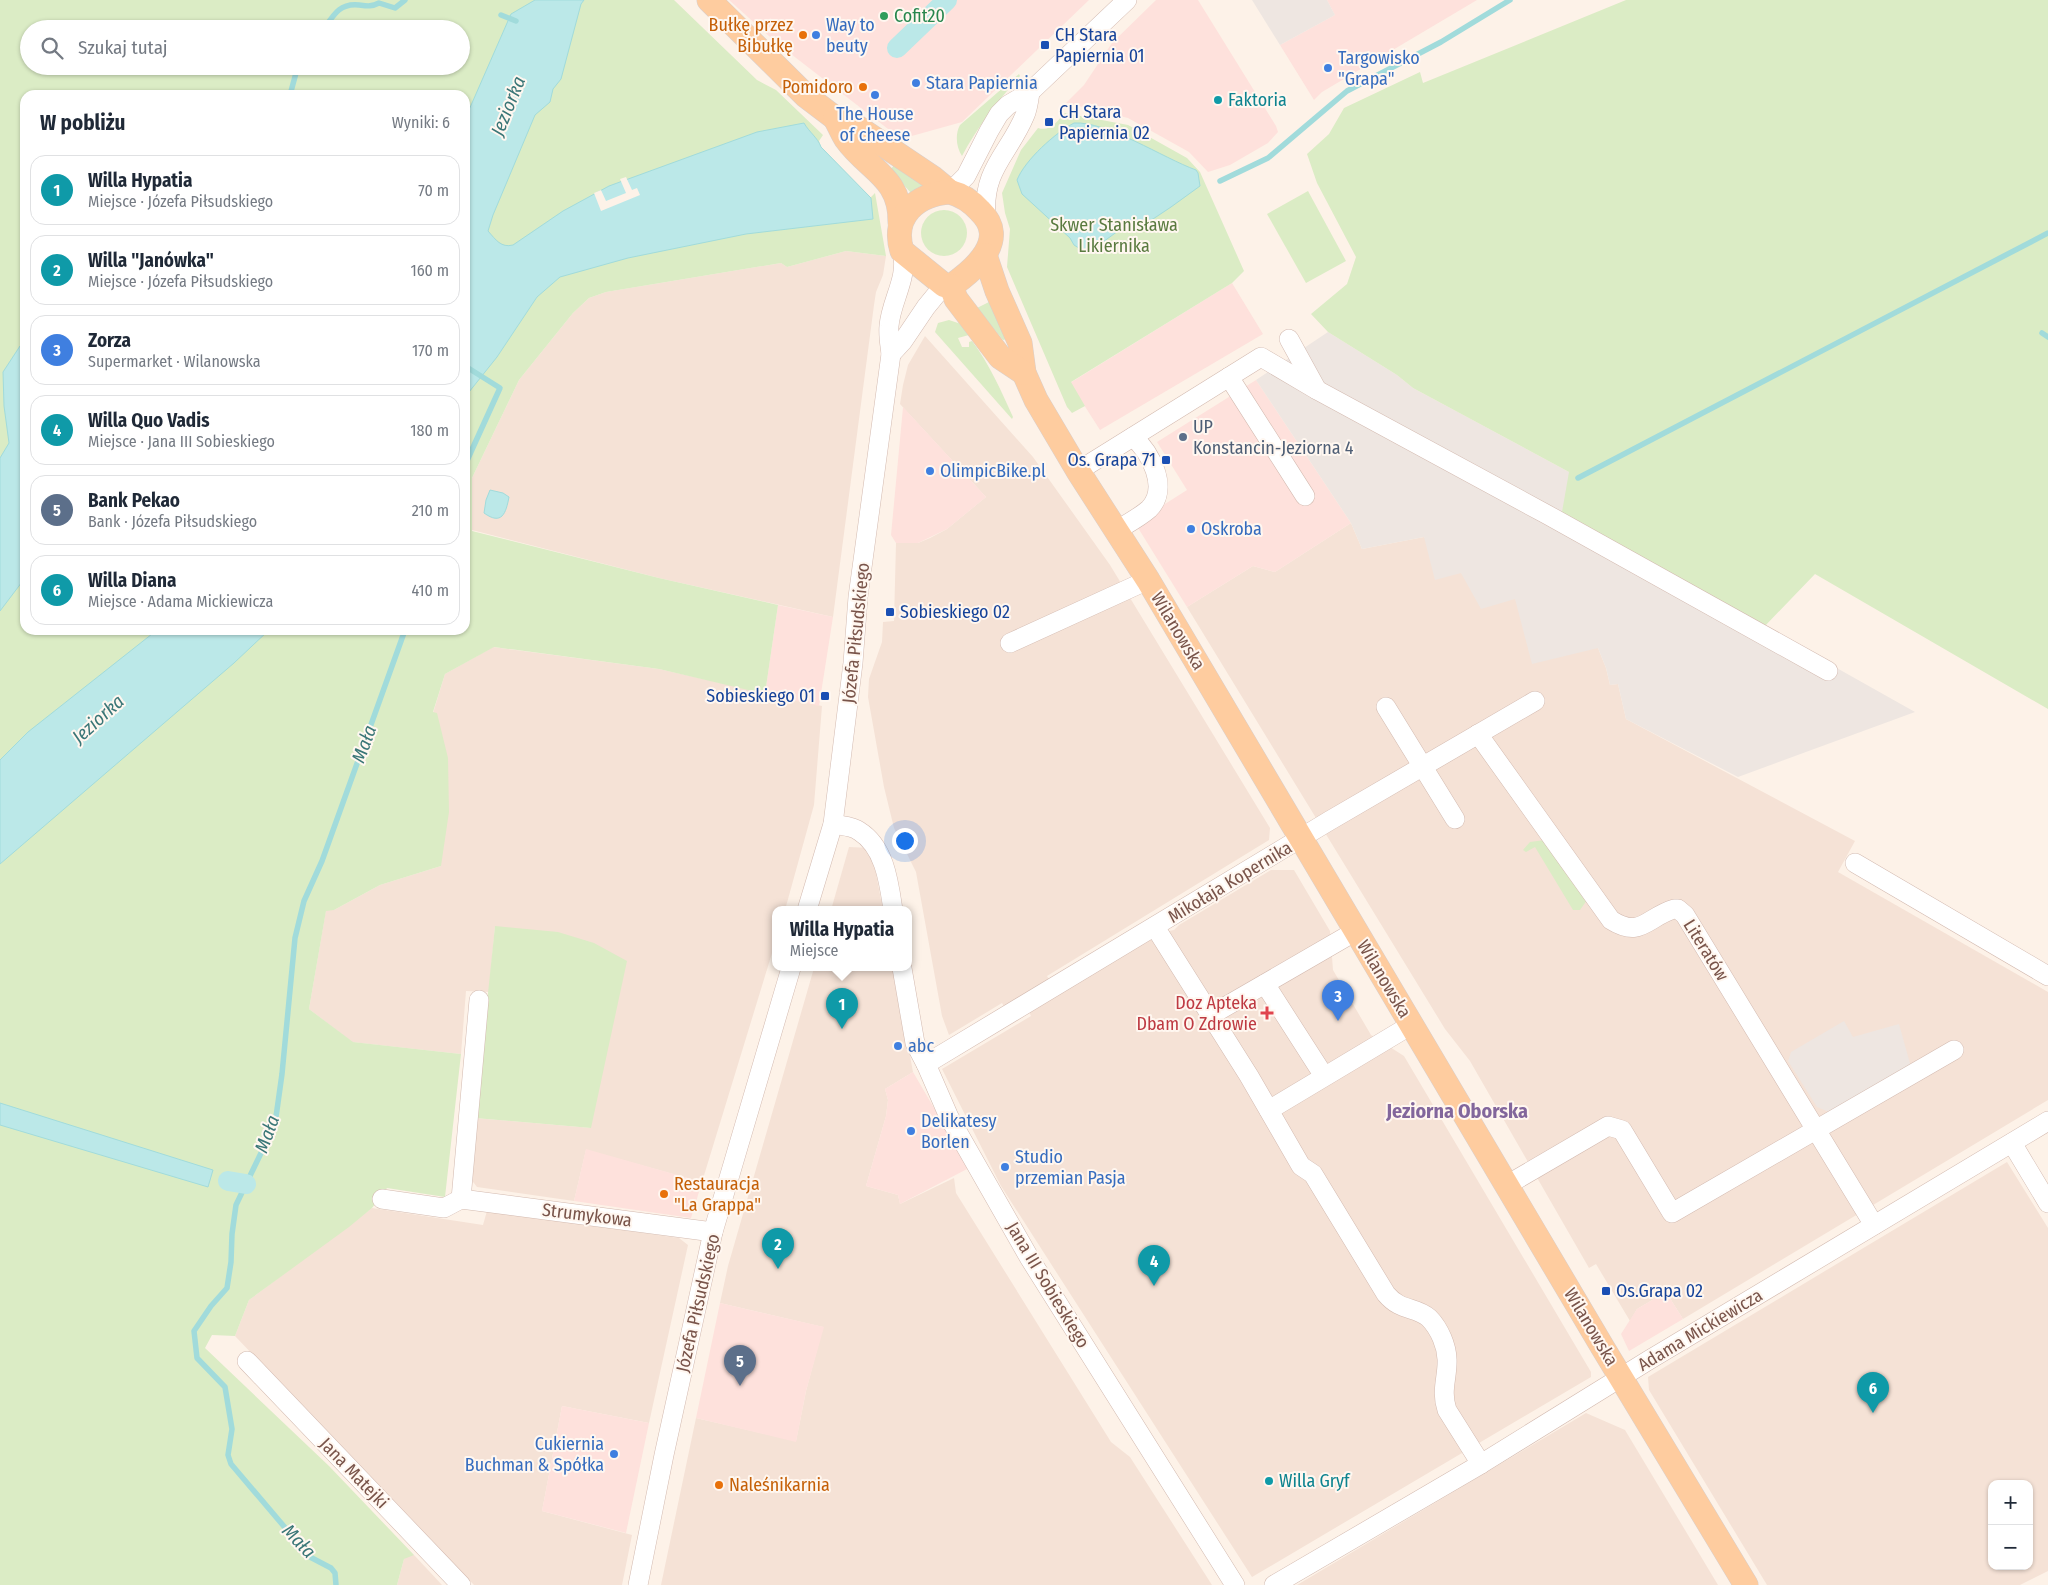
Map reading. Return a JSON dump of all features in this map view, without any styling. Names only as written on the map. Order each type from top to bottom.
[{"type":"main road","points":[[709,0],[786,76],[835,118],[857,126],[942,185],[966,198],[986,217],[990,242],[985,255],[972,271],[948,286]]},
{"type":"main road","points":[[835,118],[847,140],[890,186],[899,202],[899,242],[902,251],[948,286],[1000,357],[1024,373]]},
{"type":"main road","points":[[900,222],[921,199],[938,193],[942,185]]},
{"type":"main road","name":"Wilanowska","points":[[985,255],[997,291],[1020,343],[1024,373],[1040,408],[1078,472],[1148,580],[1621,1378],[1746,1585]]},
{"type":"street","points":[[942,185],[966,176],[975,160],[977,151],[999,114],[1008,105],[1030,92],[1127,0]]},
{"type":"street","points":[[986,217],[985,199],[989,180],[1026,114],[1030,92]]},
{"type":"street","name":"Józefa Piłsudskiego","points":[[809,906],[833,824],[853,663],[858,598],[891,354],[889,325],[904,275],[902,251]]},
{"type":"street","points":[[891,354],[903,342],[926,307],[948,286]]},
{"type":"street","points":[[1289,339],[1317,390]]},
{"type":"street","points":[[1078,472],[1261,357],[1317,390],[1546,514],[1828,671]]},
{"type":"street","points":[[1230,377],[1305,496]]},
{"type":"street","points":[[1117,530],[1150,508],[1158,488],[1149,454],[1133,437]]},
{"type":"street","points":[[1010,642],[1148,580]]},
{"type":"street","name":"Mikołaja Kopernika","points":[[926,1064],[1421,767],[1535,701]]},
{"type":"street","points":[[1386,707],[1454,819]]},
{"type":"street","name":"Literatów","points":[[1478,734],[1611,920],[1629,929],[1637,928],[1674,909],[1685,915],[1874,1225]]},
{"type":"street","points":[[833,824],[858,830],[874,844],[887,875],[892,906]]},
{"type":"street","points":[[1854,863],[2048,976]]},
{"type":"street","points":[[1154,927],[1211,1015],[1301,1166],[1313,1174],[1386,1294],[1393,1302],[1429,1318],[1437,1329],[1445,1346],[1448,1361],[1444,1401],[1447,1410],[1481,1464]]},
{"type":"street","points":[[1211,1015],[1356,931]]},
{"type":"street","name":"Józefa Piłsudskiego","points":[[638,1585],[664,1455],[713,1232],[790,971]]},
{"type":"street","name":"Jana III Sobieskiego","points":[[903,971],[915,1043],[949,1117],[1030,1259],[1236,1585]]},
{"type":"street","points":[[1265,984],[1324,1076]]},
{"type":"street","points":[[461,1199],[479,1000]]},
{"type":"street","points":[[1269,1110],[1411,1025]]},
{"type":"street","points":[[1507,1186],[1608,1126],[1622,1130],[1672,1213],[1954,1050]]},
{"type":"street","name":"Adama Mickiewicza","points":[[1274,1585],[1481,1464],[2048,1121]]},
{"type":"street","points":[[2012,1143],[2048,1203]]},
{"type":"street","name":"Strumykowa","points":[[382,1199],[444,1208],[461,1199],[713,1232]]},
{"type":"street","name":"Jana Matejki","points":[[247,1360],[461,1585]]},
{"type":"shaded area","name":"Stara Papiernia","points":[[729,0],[1089,0],[962,122],[901,139],[778,44]]},
{"type":"shaded area","points":[[1156,0],[1198,0],[1276,126],[1278,132],[1268,143],[1230,165],[1208,172],[1189,152],[1128,118],[1066,103],[1084,85],[1112,43]]},
{"type":"shaded area","points":[[1252,0],[1327,0],[1335,15],[1280,45]]},
{"type":"shaded area","name":"Targowisko \"Grapa\"","points":[[1327,0],[1477,0],[1322,92],[1314,100],[1280,45],[1335,15]]},
{"type":"shaded area","points":[[846,251],[886,256],[883,275],[876,292],[874,305],[833,617],[659,578],[472,530],[472,478],[519,380],[573,313],[589,298],[606,292],[781,263],[787,267]]},
{"type":"shaded area","points":[[1232,283],[1263,334],[1100,430],[1070,383]]},
{"type":"shaded area","points":[[1328,332],[1397,375],[1413,388],[1569,472],[1764,627],[1915,712],[1738,777],[1626,719],[1618,684],[1610,685],[1598,648],[1532,664],[1515,599],[1481,609],[1461,573],[1435,580],[1424,537],[1362,549],[1351,523],[1256,380]]},
{"type":"shaded area","points":[[925,336],[1033,457],[1110,565],[1270,828],[1269,840],[1047,976],[1050,981],[1005,1008],[1002,1003],[949,1035],[942,1016],[916,872],[894,828],[884,787],[868,697],[869,679],[882,642],[883,622],[894,621],[896,543],[918,543],[930,538],[947,529],[986,497],[900,404],[908,365]]},
{"type":"shaded area","points":[[1256,380],[1351,523],[1275,572],[1253,566],[1187,607],[1135,523],[1187,490],[1157,442]]},
{"type":"shaded area","points":[[903,407],[986,497],[947,529],[918,543],[896,543],[891,535]]},
{"type":"shaded area","points":[[1351,523],[1362,549],[1424,537],[1461,573],[1515,598],[1598,648],[1610,685],[1618,684],[1626,719],[1855,841],[1838,872],[2048,992],[2048,1100],[1683,1319],[1666,1292],[1637,1309],[1630,1321],[1596,1264],[1589,1268],[1470,1061],[1445,1029],[1187,607],[1253,566],[1275,572]]},
{"type":"shaded area","points":[[778,605],[833,617],[819,706],[765,694]]},
{"type":"shaded area","points":[[493,647],[659,669],[822,706],[814,805],[786,906],[772,906],[772,953],[702,1182],[586,1150],[574,1201],[477,1187],[470,1178],[475,1118],[591,1128],[495,926],[489,992],[466,991],[461,1054],[352,1042],[309,1009],[326,910],[334,910],[380,885],[441,866],[433,713],[445,674]]},
{"type":"shaded area","points":[[849,847],[871,848],[882,906],[832,906]]},
{"type":"shaded area","points":[[1271,870],[1294,870],[1330,931],[1333,970],[1371,1035],[1404,1056],[1591,1372],[1591,1377],[1252,1577],[1001,1186],[942,1069],[1031,1016],[1029,1012],[1154,934],[1174,930],[1179,925]]},
{"type":"shaded area","points":[[813,971],[895,971],[913,1072],[885,1089],[888,1100],[886,1116],[866,1186],[898,1195],[900,1204],[954,1178],[956,1193],[1111,1442],[1130,1457],[1212,1585],[661,1585],[696,1418],[796,1441],[806,1391],[823,1327],[720,1303],[728,1266]]},
{"type":"shaded area","points":[[1844,1021],[1853,1037],[1899,1024],[1911,1067],[1829,1112],[1817,1107],[1788,1061],[1791,1052]]},
{"type":"shaded area","points":[[913,1072],[969,1168],[900,1204],[898,1195],[866,1186],[886,1116],[888,1100],[885,1089]]},
{"type":"shaded area","points":[[586,1149],[702,1182],[691,1218],[574,1201]]},
{"type":"shaded area","points":[[2007,1162],[2048,1228],[2048,1571],[2020,1585],[1767,1585],[1649,1390],[1648,1377]]},
{"type":"shaded area","points":[[372,1208],[483,1225],[487,1211],[679,1238],[688,1245],[649,1423],[562,1406],[542,1511],[632,1535],[622,1585],[474,1585],[235,1336],[249,1300]]},
{"type":"shaded area","points":[[1666,1292],[1683,1319],[1629,1351],[1621,1334],[1637,1309]]},
{"type":"shaded area","points":[[720,1303],[824,1327],[806,1391],[796,1442],[696,1418]]},
{"type":"shaded area","points":[[562,1406],[649,1423],[626,1533],[542,1511]]},
{"type":"shaded area","points":[[1586,1413],[1625,1430],[1718,1585],[1297,1585]]},
{"type":"shaded area","points":[[414,1555],[442,1585],[397,1585],[404,1559]]},
{"type":"green space","points":[[0,0],[674,0],[757,80],[776,90],[823,135],[819,141],[821,147],[870,198],[875,193],[886,256],[846,251],[787,267],[781,263],[606,292],[589,298],[573,313],[519,380],[472,478],[472,531],[659,578],[778,605],[765,694],[659,669],[494,647],[445,674],[433,712],[437,713],[448,758],[449,812],[441,866],[380,885],[334,910],[326,911],[309,1009],[353,1042],[461,1054],[445,1197],[387,1188],[372,1208],[349,1227],[249,1300],[235,1336],[212,1335],[205,1348],[329,1466],[414,1555],[404,1559],[397,1585],[0,1585]]},
{"type":"green space","points":[[1626,0],[2048,0],[2048,709],[1815,574],[1764,627],[1562,512],[1569,472],[1413,388],[1397,375],[1328,332],[1311,314],[1347,284],[1356,257],[1317,183],[1307,154],[1329,134],[1344,108],[1420,72],[1423,83]]},
{"type":"green space","points":[[1019,74],[1020,76],[996,104],[962,156],[958,149],[957,140],[957,132],[960,125]]},
{"type":"green space","name":"Skwer Stanisława Likiernika","points":[[1065,113],[1128,125],[1187,158],[1200,172],[1244,271],[1232,283],[1071,382],[1085,406],[1072,413],[1067,407],[1007,267],[1010,229],[1002,193],[1021,150],[1038,128],[1050,127]]},
{"type":"green space","points":[[896,163],[927,186],[912,194],[890,170]]},
{"type":"green space","points":[[1308,191],[1346,261],[1306,283],[1267,214]]},
{"type":"green space","points":[[939,210],[949,210],[963,220],[967,233],[963,246],[957,252],[949,256],[939,256],[925,246],[921,238],[921,228],[931,214]]},
{"type":"green space","points":[[991,301],[1007,339],[1003,340],[977,308]]},
{"type":"green space","points":[[949,320],[961,324],[969,335],[958,338],[962,347],[969,347],[969,342],[972,341],[1000,388],[1013,417],[1012,419],[935,332],[938,323]]},
{"type":"green space","points":[[1545,840],[1587,900],[1580,910],[1573,910],[1535,847],[1526,852],[1523,850],[1530,842]]},
{"type":"green space","points":[[495,926],[558,932],[594,943],[627,961],[591,1128],[475,1118]]},
{"type":"water","name":"Jeziorka","points":[[535,0],[584,0],[581,4],[561,79],[553,89],[550,102],[535,115],[493,215],[488,231],[499,242],[509,246],[513,245],[563,211],[609,186],[757,132],[804,123],[821,147],[871,198],[873,219],[746,234],[628,258],[560,277],[537,297],[497,357],[470,391],[470,108],[511,14]]},
{"type":"water","points":[[1074,123],[1087,124],[1118,134],[1196,170],[1200,186],[1153,219],[1118,231],[1092,250],[1082,250],[1074,245],[1070,238],[1022,194],[1017,180],[1027,164],[1041,148],[1058,133]]},
{"type":"water","points":[[20,346],[20,585],[0,611],[0,458],[9,443],[4,406],[3,372]]},
{"type":"water","points":[[490,490],[503,493],[509,497],[505,513],[499,518],[490,517],[484,513]]},
{"type":"water","name":"Jeziorka","points":[[151,635],[264,635],[234,663],[0,864],[0,760],[28,732]]},
{"type":"water","points":[[0,1103],[213,1170],[208,1187],[0,1125]]},
{"type":"pier","points":[[626,177],[632,190],[637,188],[640,195],[601,211],[594,193],[601,190],[606,201],[626,193],[620,179]]},
{"type":"waterway","points":[[330,20],[334,14],[347,6],[369,6],[379,3],[395,8],[405,0]]},
{"type":"waterway","points":[[897,48],[947,0]]},
{"type":"waterway","points":[[1220,181],[1268,158],[1347,91],[1441,42],[1510,0]]},
{"type":"waterway","points":[[501,15],[516,21]]},
{"type":"waterway","points":[[291,90],[295,75]]},
{"type":"waterway","points":[[1578,478],[2048,233]]},
{"type":"waterway","points":[[2042,333],[2048,337]]},
{"type":"waterway","name":"Mała","points":[[470,369],[500,388],[470,454]]},
{"type":"waterway","name":"Mała","points":[[336,1585],[335,1573],[331,1568],[310,1557],[231,1464],[228,1455],[232,1429],[225,1387],[197,1358],[194,1331],[211,1306],[227,1288],[236,1205],[275,1124],[282,1074],[295,938],[304,901],[322,861],[403,635]]},
{"type":"waterway","points":[[228,1181],[246,1184]]},
{"type":"place","name":"Cofit20","points":[[884,16]]},
{"type":"place","name":"Bułkę przez Bibułkę","points":[[803,35]]},
{"type":"place","name":"Way to beuty","points":[[816,35]]},
{"type":"place","name":"CH Stara Papiernia 01","points":[[1045,45]]},
{"type":"place","name":"Targowisko \"Grapa\"","points":[[1328,68]]},
{"type":"place","name":"Stara Papiernia","points":[[916,83]]},
{"type":"place","name":"Pomidoro","points":[[863,87]]},
{"type":"place","name":"The House of cheese","points":[[875,95]]},
{"type":"place","name":"Faktoria","points":[[1218,100]]},
{"type":"place","name":"CH Stara Papiernia 02","points":[[1049,122]]},
{"type":"place","name":"UP Konstancin-Jeziorna 4","points":[[1183,437]]},
{"type":"place","name":"Os. Grapa 71","points":[[1166,460]]},
{"type":"place","name":"OlimpicBike.pl","points":[[930,471]]},
{"type":"place","name":"Oskroba","points":[[1191,529]]},
{"type":"place","name":"Sobieskiego 02","points":[[890,612]]},
{"type":"place","name":"Sobieskiego 01","points":[[825,696]]},
{"type":"place","name":"Doz Apteka Dbam O Zdrowie","points":[[1267,1013]]},
{"type":"place","name":"Zorza","points":[[1338,1021]]},
{"type":"place","name":"Willa Hypatia","points":[[842,1029]]},
{"type":"place","name":"abc","points":[[898,1046]]},
{"type":"place","name":"Delikatesy Borlen","points":[[911,1131]]},
{"type":"place","name":"Studio przemian Pasja","points":[[1005,1167]]},
{"type":"place","name":"Restauracja \"La Grappa\"","points":[[664,1194]]},
{"type":"place","name":"Willa \"Janówka\"","points":[[778,1269]]},
{"type":"place","name":"Willa Quo Vadis","points":[[1154,1286]]},
{"type":"place","name":"Os.Grapa 02","points":[[1606,1291]]},
{"type":"place","name":"Bank Pekao","points":[[740,1386]]},
{"type":"place","name":"Willa Diana","points":[[1873,1413]]},
{"type":"place","name":"Cukiernia Buchman & Spółka","points":[[614,1454]]},
{"type":"place","name":"Willa Gryf","points":[[1269,1481]]},
{"type":"place","name":"Naleśnikarnia","points":[[719,1485]]},
{"type":"district","name":"Jeziorna Oborska","points":[[1457,1111]]}]
